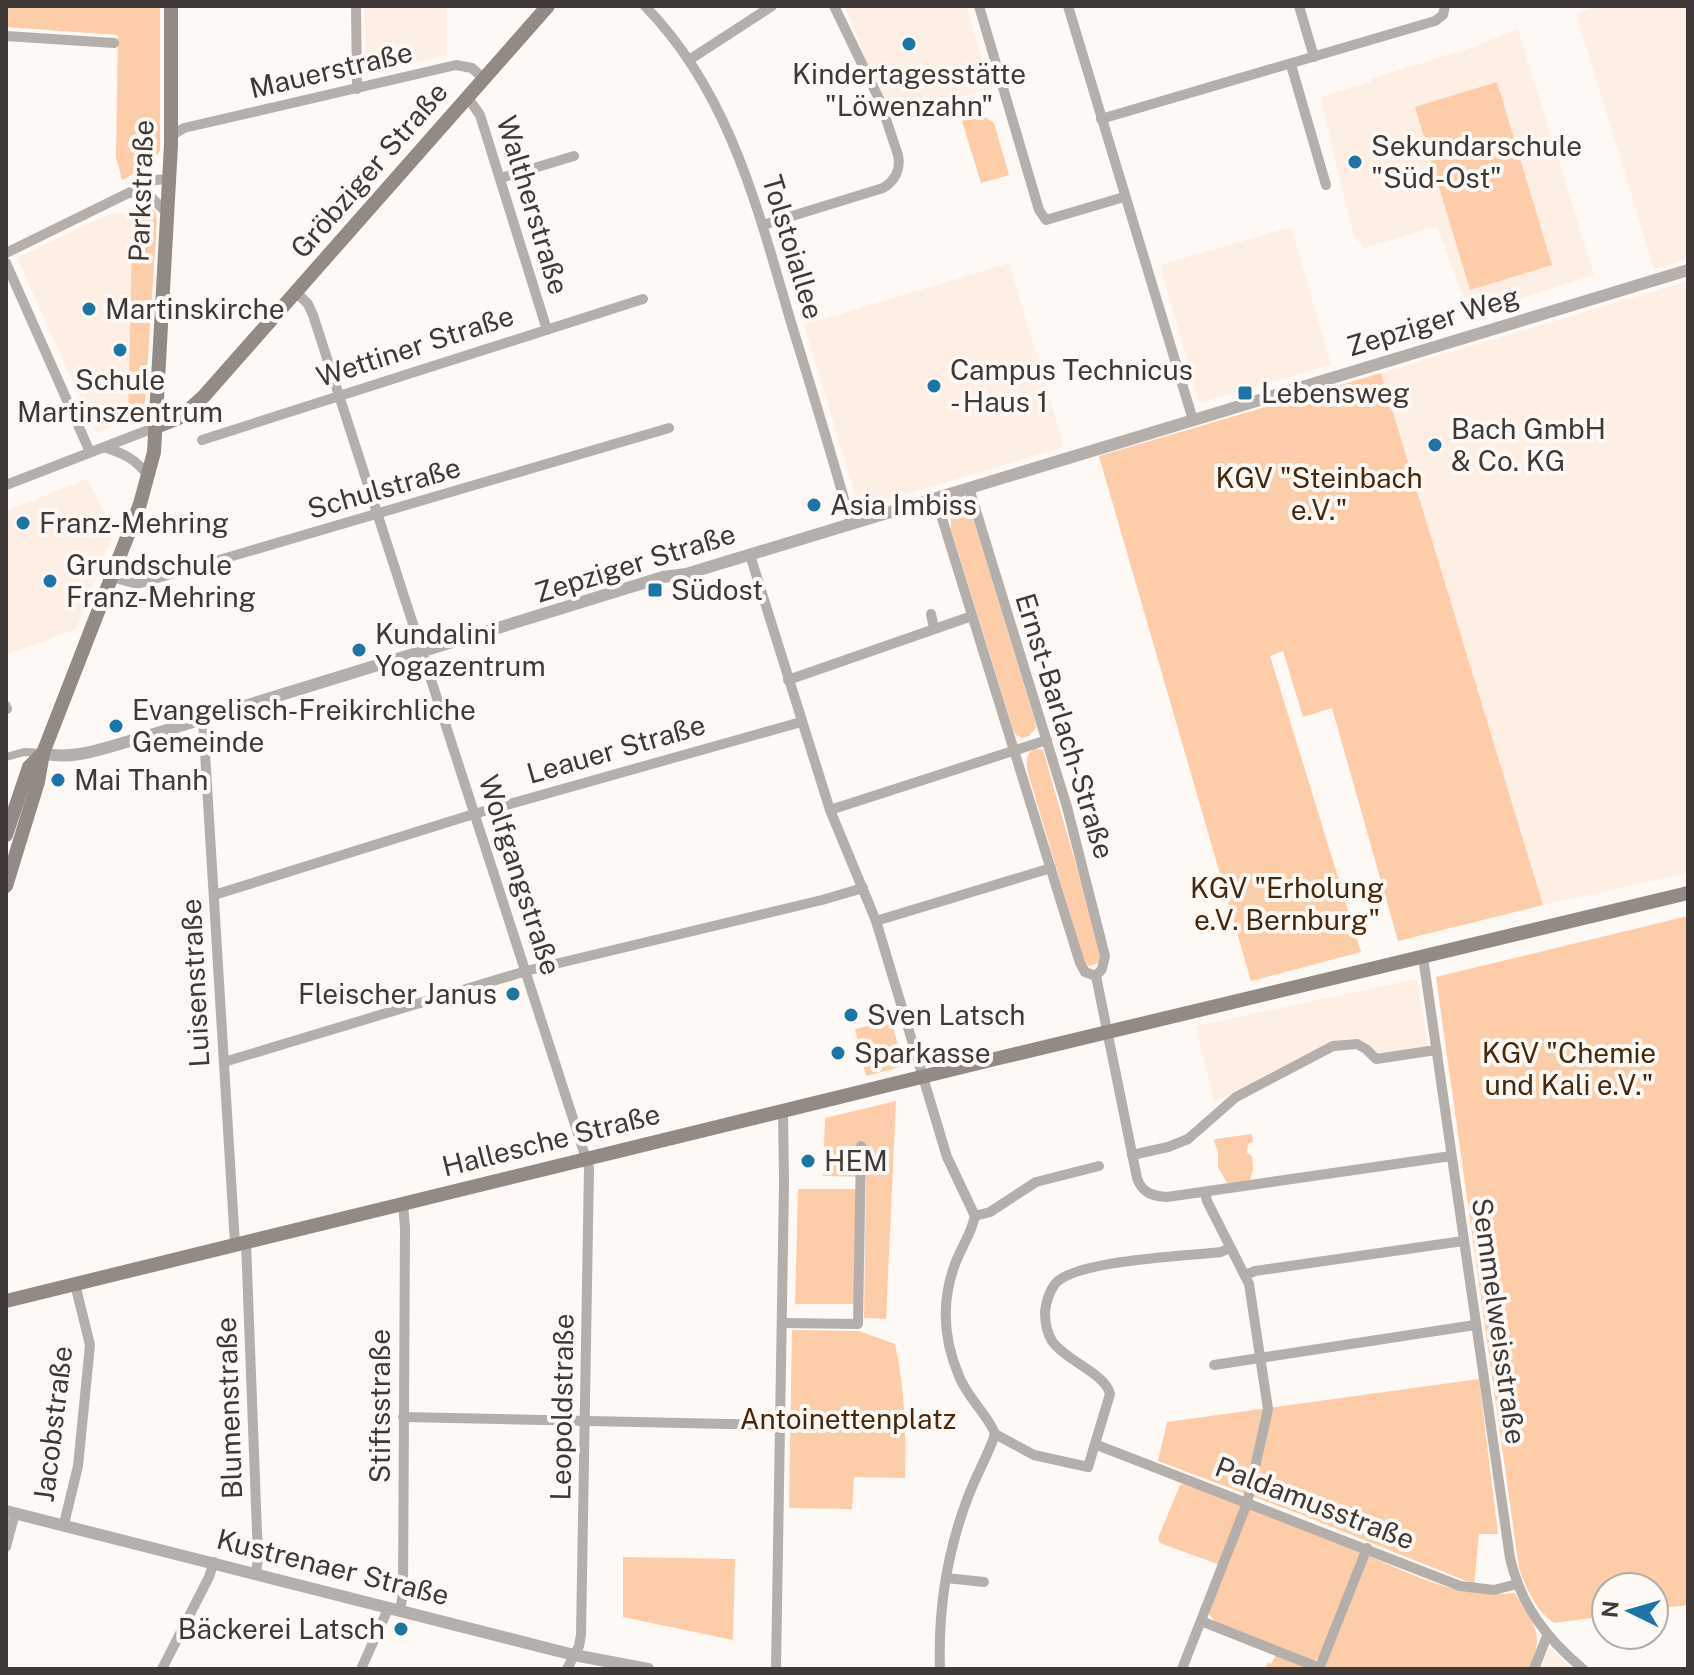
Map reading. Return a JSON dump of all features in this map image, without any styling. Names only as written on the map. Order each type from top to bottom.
[{"type":"main road","name":"Parkstraße","points":[[43,753],[149,477],[156,427],[169,179],[171,6]]},
{"type":"main road","name":"Gröbziger Straße","points":[[156,427],[181,417],[195,406],[548,6]]},
{"type":"main road","points":[[6,835],[29,767],[43,753]]},
{"type":"main road","points":[[6,886],[38,782],[43,753]]},
{"type":"main road","name":"Hallesche Straße","points":[[6,1301],[1688,893]]},
{"type":"street","points":[[356,6],[357,89]]},
{"type":"street","name":"Tolstoiallee","points":[[645,6],[689,60],[724,121],[741,159],[851,524]]},
{"type":"street","points":[[689,60],[772,6]]},
{"type":"street","points":[[763,225],[883,188],[897,173],[900,163],[880,101],[834,6]]},
{"type":"street","points":[[979,6],[1039,210],[1046,220],[1124,197]]},
{"type":"street","points":[[1068,6],[1193,420]]},
{"type":"street","points":[[1299,6],[1314,57]]},
{"type":"street","points":[[1101,119],[1435,21],[1443,15],[1445,6]]},
{"type":"street","points":[[6,36],[114,43]]},
{"type":"street","name":"Mauerstraße","points":[[171,136],[184,128],[456,65],[472,68],[484,79]]},
{"type":"street","points":[[1291,65],[1326,185]]},
{"type":"street","name":"Waltherstraße","points":[[468,98],[480,115],[547,330]]},
{"type":"street","points":[[171,115],[184,128]]},
{"type":"street","points":[[501,178],[574,156]]},
{"type":"street","points":[[6,253],[155,180],[169,179]]},
{"type":"street","points":[[129,193],[148,194],[167,213]]},
{"type":"street","points":[[6,263],[90,452]]},
{"type":"street","name":"Zepziger Weg","points":[[1193,420],[1688,270]]},
{"type":"street","name":"Wolfgangstraße","points":[[296,292],[308,304],[313,315],[586,1159]]},
{"type":"street","name":"Wettiner Straße","points":[[202,440],[643,299]]},
{"type":"street","name":"Zepziger Straße","points":[[43,753],[58,756],[75,754],[203,720],[663,577],[686,574],[1193,420]]},
{"type":"street","points":[[6,485],[156,427]]},
{"type":"street","name":"Schulstraße","points":[[112,577],[137,584],[669,428]]},
{"type":"street","points":[[104,447],[128,455],[139,463],[149,477]]},
{"type":"street","name":"Ernst-Barlach-Straße","points":[[969,488],[1067,807],[1105,956],[1102,969],[1096,976]]},
{"type":"street","name":"Ernst-Barlach-Straße","points":[[936,499],[1080,963],[1085,972],[1096,976]]},
{"type":"street","points":[[750,555],[830,810],[876,921],[947,1157],[975,1216],[972,1231],[949,1285],[945,1322],[950,1352],[961,1383],[995,1434],[959,1520],[946,1578],[940,1669]]},
{"type":"street","points":[[931,614],[934,628]]},
{"type":"street","points":[[788,680],[919,637],[934,628],[972,616]]},
{"type":"street","name":"Luisenstraße","points":[[203,720],[224,1062],[241,1243]]},
{"type":"street","name":"Leauer Straße","points":[[214,895],[474,814],[801,722]]},
{"type":"street","points":[[830,810],[1047,740]]},
{"type":"street","points":[[6,757],[24,752],[43,753]]},
{"type":"street","points":[[876,921],[1051,868]]},
{"type":"street","points":[[224,1062],[526,971],[863,888]]},
{"type":"street","name":"Semmelweisstraße","points":[[1423,957],[1504,1529],[1517,1584],[1529,1610],[1547,1636],[1583,1669]]},
{"type":"street","name":"Ernst-Barlach-Straße","points":[[1096,976],[1139,1184],[1148,1193],[1167,1197],[1205,1192]]},
{"type":"street","points":[[1132,1155],[1188,1139],[1236,1097],[1333,1046],[1357,1044],[1376,1059],[1436,1050]]},
{"type":"street","points":[[776,1669],[783,1111]]},
{"type":"street","points":[[782,1323],[858,1324],[861,1146]]},
{"type":"street","points":[[1182,1669],[1247,1503],[1268,1409],[1249,1284],[1205,1192],[1451,1156]]},
{"type":"street","name":"Leopoldstraße","points":[[567,1669],[581,1635],[590,1177],[586,1159]]},
{"type":"street","points":[[975,1216],[990,1212],[1036,1182],[1099,1166]]},
{"type":"street","name":"Stiftsstraße","points":[[361,1669],[403,1593],[403,1203]]},
{"type":"street","points":[[1245,1275],[1255,1271],[1463,1241]]},
{"type":"street","name":"Blumenstraße","points":[[241,1243],[256,1572]]},
{"type":"street","points":[[995,1434],[1034,1455],[1088,1467],[1110,1394],[1109,1389],[1062,1353],[1050,1339],[1045,1321],[1046,1303],[1056,1282],[1077,1270],[1221,1252],[1230,1248]]},
{"type":"street","name":"Jacobstraße","points":[[64,1524],[78,1466],[89,1350],[75,1284]]},
{"type":"street","points":[[1214,1365],[1475,1325]]},
{"type":"street","points":[[403,1417],[781,1425]]},
{"type":"street","name":"Paldamusstraße","points":[[1097,1445],[1470,1589],[1494,1590],[1517,1584]]},
{"type":"street","points":[[6,1547],[11,1512]]},
{"type":"street","name":"Kustrenaer Straße","points":[[11,1512],[574,1655],[648,1669]]},
{"type":"street","points":[[1201,1621],[1320,1669],[1367,1548]]},
{"type":"street","points":[[162,1669],[214,1562]]},
{"type":"street","points":[[946,1578],[984,1582]]},
{"type":"street","points":[[1534,1669],[1547,1636]]},
{"type":"shaded area","points":[[364,6],[450,6],[447,8],[447,55],[366,76]]},
{"type":"shaded area","points":[[845,6],[966,6],[991,89],[888,115]]},
{"type":"shaded area","points":[[1600,6],[1688,6],[1688,259],[1654,269],[1576,13]]},
{"type":"shaded area","points":[[1518,29],[1594,275],[1469,314],[1437,226],[1364,248],[1354,236],[1320,97],[1474,47]]},
{"type":"shaded area","points":[[134,212],[128,419],[96,433],[17,258],[106,215]]},
{"type":"shaded area","points":[[1291,227],[1331,365],[1199,403],[1160,265]]},
{"type":"shaded area","name":"Campus Technicus - Haus 1","points":[[1009,263],[1064,447],[859,508],[804,325]]},
{"type":"shaded area","points":[[1688,281],[1688,873],[1543,905],[1381,373]]},
{"type":"shaded area","name":"Grundschule Franz-Mehring","points":[[87,479],[114,532],[76,629],[6,655],[6,511]]},
{"type":"shaded area","points":[[1417,979],[1428,1046],[1375,1056],[1368,1043],[1351,1037],[1325,1044],[1214,1102],[1196,1026]]},
{"type":"shaded area","points":[[1548,1647],[1572,1669],[1539,1669]]},
{"type":"green space","points":[[6,6],[160,6],[160,151],[146,167],[122,180],[116,157],[118,35],[6,27]]},
{"type":"green space","points":[[1497,82],[1552,265],[1470,290],[1415,107]]},
{"type":"green space","points":[[982,115],[994,123],[1009,175],[981,183],[962,121]]},
{"type":"green space","points":[[133,199],[146,200],[155,211],[157,220],[145,401],[141,410],[128,419]]},
{"type":"green space","name":"KGV \"Steinbach e.V.\"","points":[[1381,373],[1543,905],[1398,941],[1332,708],[1303,717],[1283,651],[1270,656],[1361,952],[1251,981],[1099,456]]},
{"type":"green space","points":[[957,505],[970,509],[1035,721],[1036,728],[1029,736],[1022,738],[1013,729],[951,529],[951,511]]},
{"type":"green space","points":[[1035,748],[1043,750],[1099,945],[1098,963],[1089,966],[1084,961],[1028,773],[1027,759]]},
{"type":"green space","name":"KGV \"Chemie und Kali e.V.\"","points":[[1688,916],[1688,1605],[1670,1607],[1670,1571],[1590,1571],[1590,1618],[1554,1623],[1537,1606],[1528,1591],[1519,1568],[1436,977]]},
{"type":"green space","points":[[891,1020],[904,1066],[866,1076],[855,1029]]},
{"type":"green space","points":[[896,1101],[886,1319],[864,1318],[866,1177],[823,1176],[825,1118]]},
{"type":"green space","points":[[1252,1134],[1253,1142],[1248,1144],[1247,1153],[1252,1156],[1250,1180],[1227,1183],[1218,1167],[1215,1139]]},
{"type":"green space","points":[[798,1189],[856,1189],[854,1304],[795,1304]]},
{"type":"green space","name":"Antoinettenplatz","points":[[792,1330],[859,1331],[895,1344],[904,1411],[905,1478],[854,1477],[852,1509],[789,1508]]},
{"type":"green space","points":[[1479,1379],[1498,1534],[1479,1534],[1474,1584],[1158,1461],[1167,1422]]},
{"type":"green space","points":[[1180,1485],[1240,1505],[1220,1565],[1160,1543],[1158,1538]]},
{"type":"green space","points":[[1253,1509],[1361,1550],[1318,1659],[1314,1661],[1217,1624],[1209,1614],[1248,1510]]},
{"type":"green space","points":[[1368,1556],[1439,1585],[1475,1593],[1515,1593],[1537,1637],[1530,1669],[1323,1669]]},
{"type":"green space","points":[[623,1557],[735,1559],[733,1640],[623,1617]]},
{"type":"green space","points":[[1276,1655],[1311,1669],[1265,1669]]},
{"type":"place","name":"Kindertagesstätte \"Löwenzahn\"","points":[[909,44]]},
{"type":"place","name":"Sekundarschule \"Süd-Ost\"","points":[[1355,162]]},
{"type":"place","name":"Martinskirche","points":[[89,309]]},
{"type":"place","name":"Schule Martinszentrum","points":[[120,350]]},
{"type":"place","name":"Campus Technicus - Haus 1","points":[[934,386]]},
{"type":"place","name":"Lebensweg","points":[[1245,393]]},
{"type":"place","name":"Bach GmbH & Co. KG","points":[[1435,445]]},
{"type":"place","name":"Asia Imbiss","points":[[814,505]]},
{"type":"place","name":"Franz-Mehring","points":[[23,523]]},
{"type":"place","name":"Grundschule Franz-Mehring","points":[[50,581]]},
{"type":"place","name":"Südost","points":[[655,590]]},
{"type":"place","name":"Kundalini Yogazentrum","points":[[359,650]]},
{"type":"place","name":"Evangelisch-Freikirchliche Gemeinde","points":[[116,726]]},
{"type":"place","name":"Mai Thanh","points":[[58,780]]},
{"type":"place","name":"Fleischer Janus","points":[[513,994]]},
{"type":"place","name":"Sven Latsch","points":[[851,1015]]},
{"type":"place","name":"Sparkasse","points":[[838,1053]]},
{"type":"place","name":"HEM","points":[[808,1161]]},
{"type":"place","name":"Bäckerei Latsch","points":[[401,1629]]},
{"type":"park label","name":"KGV \"Erholung e.V. Bernburg\"","points":[[1287,904]]}]
